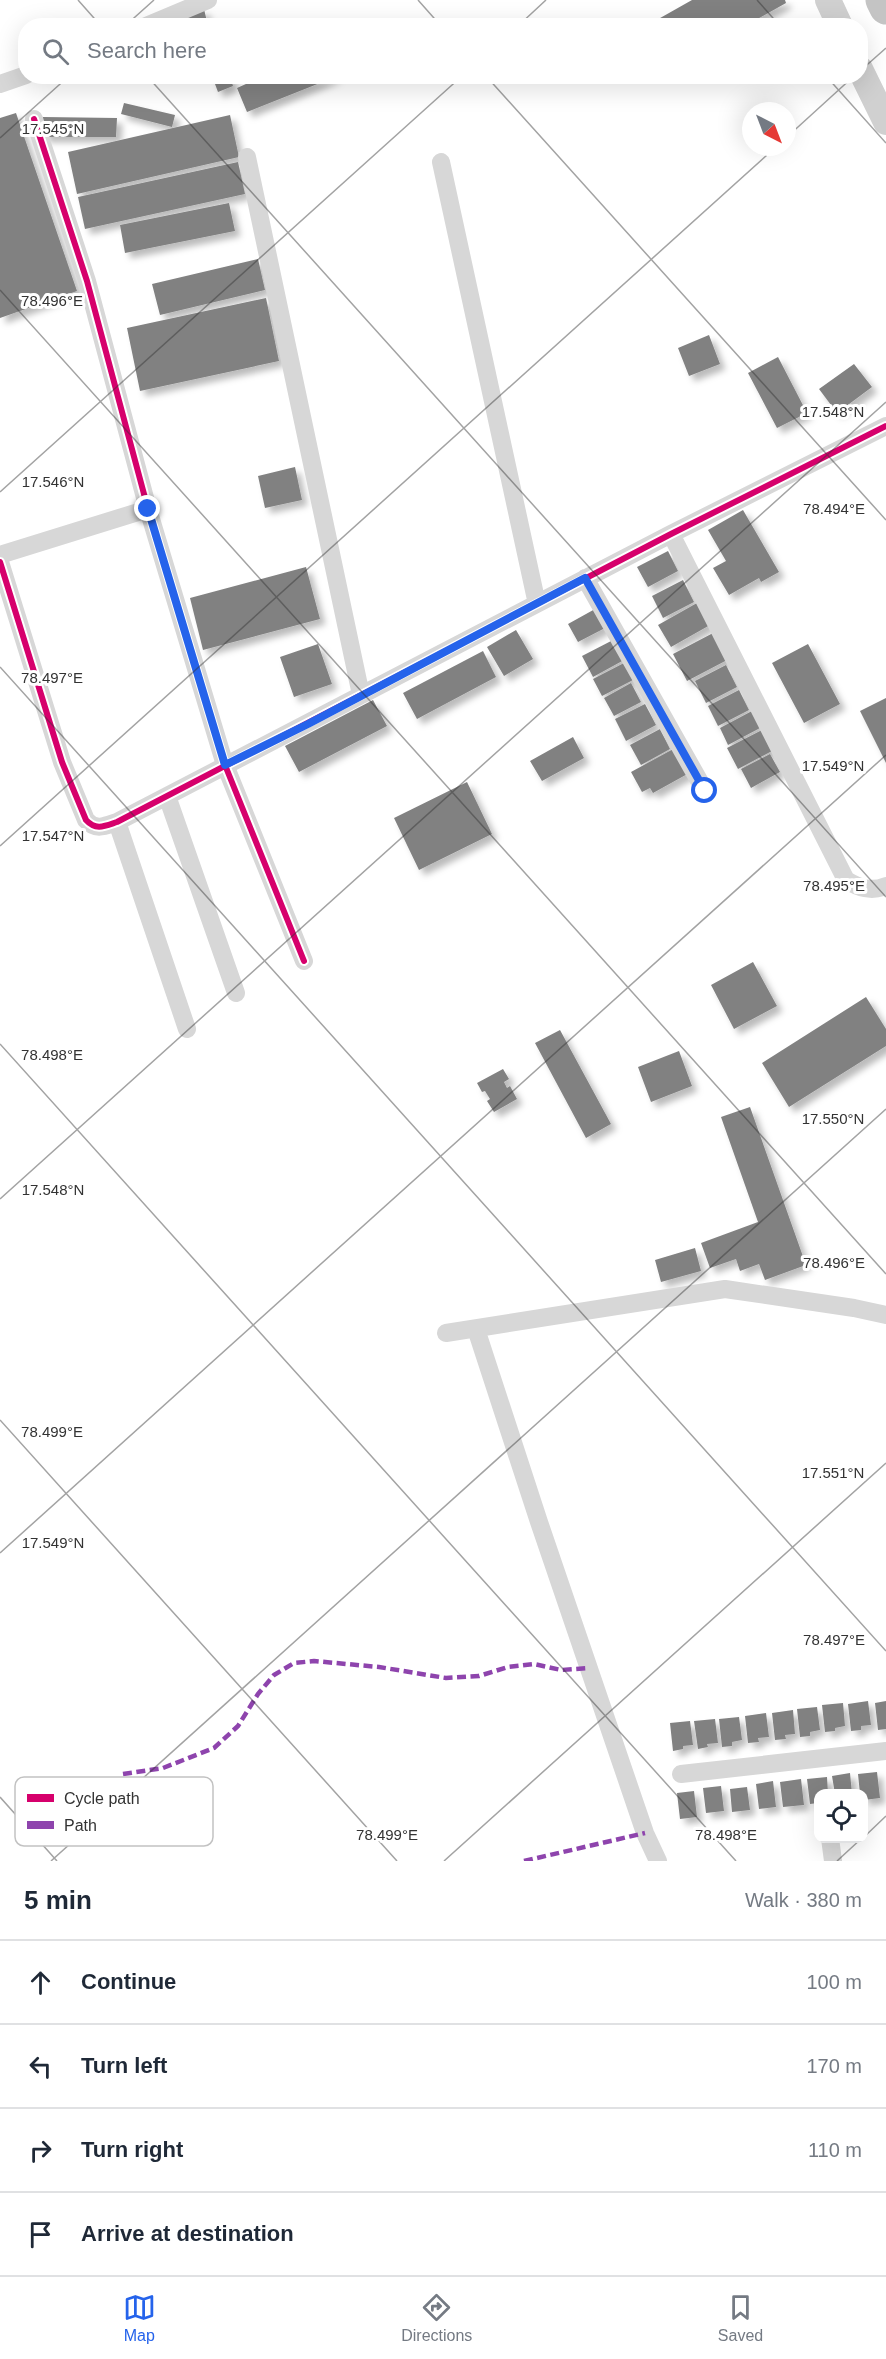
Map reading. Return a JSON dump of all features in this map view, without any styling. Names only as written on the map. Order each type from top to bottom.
[{"type":"highway","points":[[882,0],[886,8]]},
{"type":"main road","points":[[828,0],[836,18]]},
{"type":"main road","points":[[868,84],[886,122]]},
{"type":"street","points":[[165,18],[208,0]]},
{"type":"street","points":[[0,84],[18,78]]},
{"type":"street","points":[[34,119],[87,281],[148,509],[225,765],[304,962]]},
{"type":"street","points":[[247,157],[361,695]]},
{"type":"street","points":[[441,162],[537,604]]},
{"type":"street","points":[[0,562],[62,762],[86,820],[91,826],[101,828],[117,822],[585,578],[886,426]]},
{"type":"street","points":[[0,555],[148,509]]},
{"type":"street","points":[[671,534],[846,880],[865,889],[886,886]]},
{"type":"street","points":[[585,578],[705,791]]},
{"type":"street","points":[[166,796],[236,993]]},
{"type":"street","points":[[117,822],[187,1029]]},
{"type":"street","points":[[446,1334],[725,1289],[854,1308],[886,1315]]},
{"type":"street","points":[[476,1329],[645,1833],[658,1861]]},
{"type":"street","points":[[681,1774],[886,1751]]},
{"type":"street","points":[[831,1843],[833,1861]]},
{"type":"building","points":[[692,0],[785,0],[786,3],[759,18],[660,18]]},
{"type":"building","points":[[204,9],[206,18],[182,18]]},
{"type":"building","points":[[215,84],[232,84],[233,86],[218,92]]},
{"type":"building","points":[[246,84],[317,84],[247,112],[237,88]]},
{"type":"building","points":[[124,103],[175,115],[172,127],[121,114]]},
{"type":"building","points":[[16,113],[77,291],[0,318],[0,118]]},
{"type":"building","points":[[230,115],[239,157],[77,194],[68,152]]},
{"type":"building","points":[[43,117],[117,118],[116,137],[43,137]]},
{"type":"building","points":[[238,162],[245,194],[85,229],[78,197]]},
{"type":"building","points":[[229,203],[235,231],[125,253],[120,225]]},
{"type":"building","points":[[258,259],[265,290],[160,315],[152,284]]},
{"type":"building","points":[[266,298],[279,361],[140,391],[127,328]]},
{"type":"building","points":[[709,335],[720,364],[689,376],[678,348]]},
{"type":"building","points":[[778,357],[807,413],[777,428],[748,373]]},
{"type":"building","points":[[854,364],[872,387],[837,413],[819,389]]},
{"type":"building","points":[[295,467],[302,500],[265,508],[258,476]]},
{"type":"building","points":[[743,510],[779,572],[761,582],[759,578],[729,595],[713,568],[726,561],[708,530]]},
{"type":"building","points":[[668,551],[678,571],[648,587],[637,567]]},
{"type":"building","points":[[306,567],[320,619],[203,650],[190,598]]},
{"type":"building","points":[[683,580],[694,602],[663,618],[652,596]]},
{"type":"building","points":[[697,603],[710,625],[671,647],[658,625]]},
{"type":"building","points":[[595,609],[605,628],[578,642],[568,624]]},
{"type":"building","points":[[516,630],[533,659],[504,676],[487,647]]},
{"type":"building","points":[[715,632],[729,659],[687,681],[673,654]]},
{"type":"building","points":[[613,640],[624,660],[593,677],[582,656]]},
{"type":"building","points":[[318,644],[332,684],[294,697],[280,657]]},
{"type":"building","points":[[808,644],[840,704],[804,723],[772,663]]},
{"type":"building","points":[[483,651],[496,677],[417,719],[403,693]]},
{"type":"building","points":[[624,663],[633,680],[602,696],[593,679]]},
{"type":"building","points":[[726,665],[737,687],[706,703],[695,681]]},
{"type":"building","points":[[631,683],[641,702],[614,716],[604,698]]},
{"type":"building","points":[[739,690],[749,710],[718,726],[708,706]]},
{"type":"building","points":[[886,698],[886,763],[860,711]]},
{"type":"building","points":[[373,700],[387,726],[299,772],[285,746]]},
{"type":"building","points":[[645,704],[656,725],[626,741],[615,719]]},
{"type":"building","points":[[752,711],[760,728],[728,745],[720,728]]},
{"type":"building","points":[[660,729],[670,749],[641,765],[630,745]]},
{"type":"building","points":[[762,730],[772,751],[738,769],[727,748]]},
{"type":"building","points":[[573,737],[584,758],[542,781],[530,761]]},
{"type":"building","points":[[677,747],[691,772],[653,793],[650,788],[642,792],[631,772]]},
{"type":"building","points":[[770,754],[780,772],[751,788],[741,769]]},
{"type":"building","points":[[467,782],[492,834],[419,870],[394,818]]},
{"type":"building","points":[[753,962],[777,1006],[734,1029],[711,985]]},
{"type":"building","points":[[866,997],[886,1029],[886,1046],[789,1107],[762,1063]]},
{"type":"building","points":[[560,1030],[611,1124],[586,1138],[535,1043]]},
{"type":"building","points":[[679,1051],[692,1086],[651,1102],[638,1067]]},
{"type":"building","points":[[503,1069],[509,1079],[504,1082],[507,1088],[510,1086],[517,1099],[494,1112],[487,1101],[490,1099],[477,1083]]},
{"type":"building","points":[[750,1107],[806,1265],[765,1280],[759,1264],[740,1271],[736,1259],[710,1268],[701,1243],[758,1222],[721,1117]]},
{"type":"building","points":[[695,1248],[701,1271],[661,1282],[655,1260]]},
{"type":"building","points":[[868,1701],[871,1725],[861,1726],[861,1730],[851,1731],[848,1704]]},
{"type":"building","points":[[886,1701],[886,1729],[878,1730],[875,1703]]},
{"type":"building","points":[[843,1703],[845,1726],[835,1728],[835,1731],[825,1732],[822,1705]]},
{"type":"building","points":[[817,1707],[820,1730],[810,1732],[810,1736],[800,1737],[797,1709]]},
{"type":"building","points":[[793,1710],[795,1734],[785,1735],[786,1739],[775,1740],[772,1713]]},
{"type":"building","points":[[766,1713],[769,1737],[758,1738],[759,1742],[748,1743],[745,1716]]},
{"type":"building","points":[[739,1717],[742,1740],[732,1742],[732,1746],[722,1747],[719,1719]]},
{"type":"building","points":[[715,1719],[718,1743],[707,1744],[708,1747],[698,1749],[694,1721]]},
{"type":"building","points":[[690,1721],[693,1745],[683,1746],[683,1749],[673,1751],[670,1723]]},
{"type":"building","points":[[877,1772],[880,1798],[868,1800],[868,1789],[860,1789],[858,1774]]},
{"type":"building","points":[[850,1773],[852,1789],[834,1789],[832,1776]]},
{"type":"building","points":[[827,1777],[828,1789],[814,1789],[814,1804],[810,1804],[807,1779]]},
{"type":"building","points":[[801,1779],[804,1805],[783,1807],[780,1782]]},
{"type":"building","points":[[773,1781],[776,1807],[759,1809],[756,1784]]},
{"type":"building","points":[[721,1786],[724,1811],[706,1813],[703,1788]]},
{"type":"building","points":[[747,1787],[750,1810],[732,1812],[730,1789]]},
{"type":"building","points":[[694,1791],[697,1817],[680,1819],[677,1793]]},
{"type":"marked path","points":[[123,1774],[163,1768],[214,1748],[238,1726],[258,1694],[274,1675],[294,1663],[314,1661],[379,1667],[446,1678],[479,1676],[508,1667],[534,1664],[561,1670],[589,1668]]},
{"type":"marked path","points":[[524,1861],[645,1833]]},
{"type":"cycle path","points":[[34,119],[87,281],[148,509],[225,765],[304,961]]},
{"type":"cycle path","points":[[0,562],[62,762],[86,820],[93,826],[101,827],[117,822],[671,534],[886,426]]},
{"type":"route","points":[[148,509],[225,765],[308,724],[585,578],[705,791]]}]
